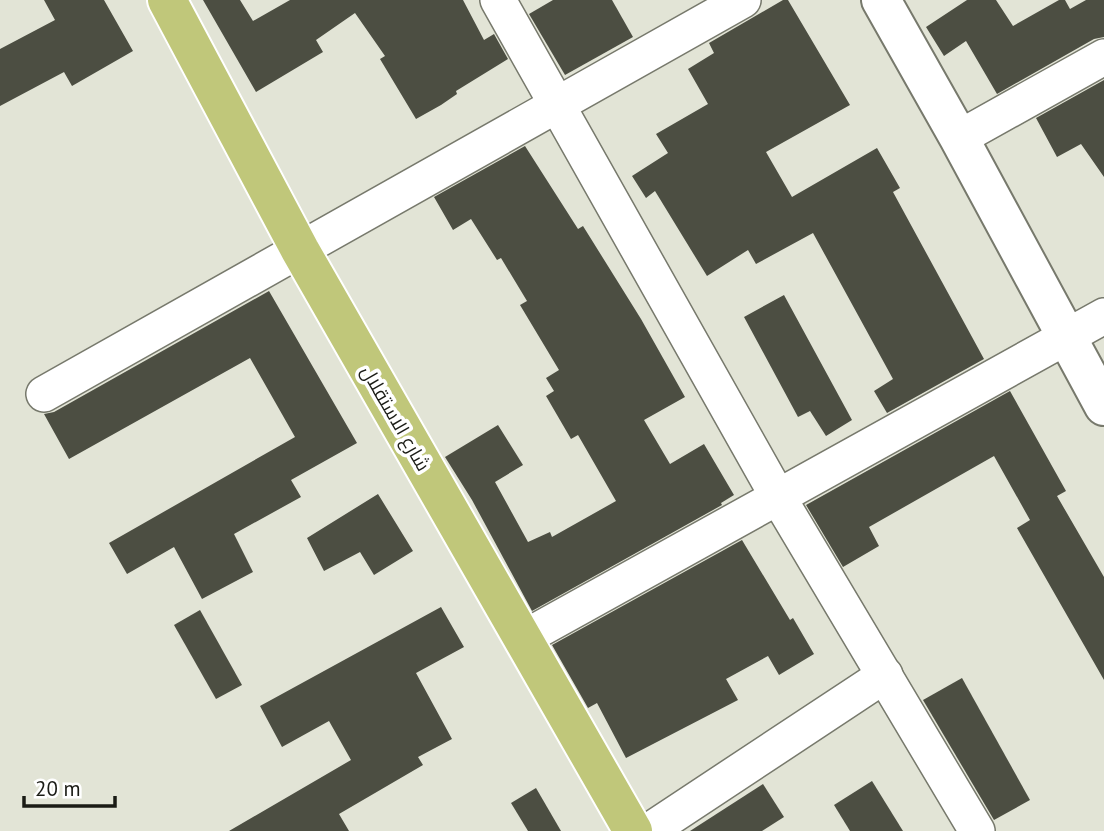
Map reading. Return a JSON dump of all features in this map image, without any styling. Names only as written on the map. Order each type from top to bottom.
[{"type":"highway","name":"شارع الاستقلال","points":[[167,0],[300,250],[633,831]]},
{"type":"street","points":[[498,0],[778,497],[977,831]]},
{"type":"street","points":[[44,394],[743,0]]},
{"type":"street","points":[[881,0],[1104,406]]},
{"type":"street","points":[[959,138],[1104,57]]},
{"type":"street","points":[[522,639],[1104,316]]},
{"type":"street","points":[[649,831],[886,675]]},
{"type":"building","points":[[44,0],[104,0],[133,51],[72,86],[64,72],[0,106],[0,49],[55,20]]},
{"type":"building","points":[[203,0],[240,0],[253,21],[290,0],[463,0],[484,40],[494,34],[508,59],[416,119],[380,59],[385,56],[355,13],[316,40],[323,52],[256,92]]},
{"type":"building","points":[[553,0],[612,0],[633,37],[565,75],[529,14]]},
{"type":"building","points":[[783,0],[788,0],[850,105],[766,152],[792,197],[877,148],[900,188],[893,192],[984,359],[887,413],[874,391],[893,379],[813,233],[756,264],[748,250],[707,276],[655,191],[646,198],[632,176],[668,153],[656,134],[708,104],[688,69],[714,53],[709,43]]},
{"type":"building","points":[[967,0],[996,0],[1013,26],[1059,0],[1065,0],[1070,9],[1086,0],[1104,0],[1104,37],[1094,39],[997,94],[966,41],[944,56],[926,27]]},
{"type":"building","points":[[1104,80],[1104,177],[1081,144],[1057,157],[1036,118]]},
{"type":"building","points":[[525,146],[578,229],[583,226],[641,319],[685,397],[644,420],[670,464],[704,444],[734,495],[721,503],[722,505],[532,611],[472,500],[445,457],[498,425],[523,465],[495,482],[528,542],[550,532],[552,537],[616,501],[578,435],[571,439],[546,396],[554,391],[546,378],[559,370],[520,305],[527,301],[501,258],[497,260],[471,219],[453,230],[434,197]]},
{"type":"building","points":[[269,291],[357,443],[291,480],[301,497],[234,534],[253,572],[202,599],[174,547],[127,574],[109,543],[295,437],[250,358],[69,459],[44,414],[54,412]]},
{"type":"building","points":[[784,295],[852,420],[826,436],[810,411],[798,417],[744,317]]},
{"type":"building","points":[[1010,391],[1066,491],[1057,496],[1104,577],[1104,680],[1017,528],[1030,520],[994,456],[869,527],[879,546],[843,567],[806,505]]},
{"type":"building","points":[[378,494],[413,551],[374,575],[360,552],[324,571],[307,538]]},
{"type":"building","points":[[742,540],[790,620],[793,618],[814,654],[779,675],[768,656],[726,679],[738,700],[626,758],[597,703],[588,708],[552,645]]},
{"type":"building","points":[[441,607],[464,647],[416,673],[452,739],[418,757],[423,765],[339,814],[349,831],[229,831],[351,760],[329,721],[282,747],[260,706]]},
{"type":"building","points":[[200,610],[242,685],[216,699],[174,625]]},
{"type":"building","points":[[962,678],[1030,800],[994,820],[923,700]]},
{"type":"building","points":[[872,781],[903,831],[850,831],[834,805]]},
{"type":"building","points":[[763,784],[784,817],[762,831],[690,831]]},
{"type":"building","points":[[536,788],[561,831],[528,831],[511,803]]}]
